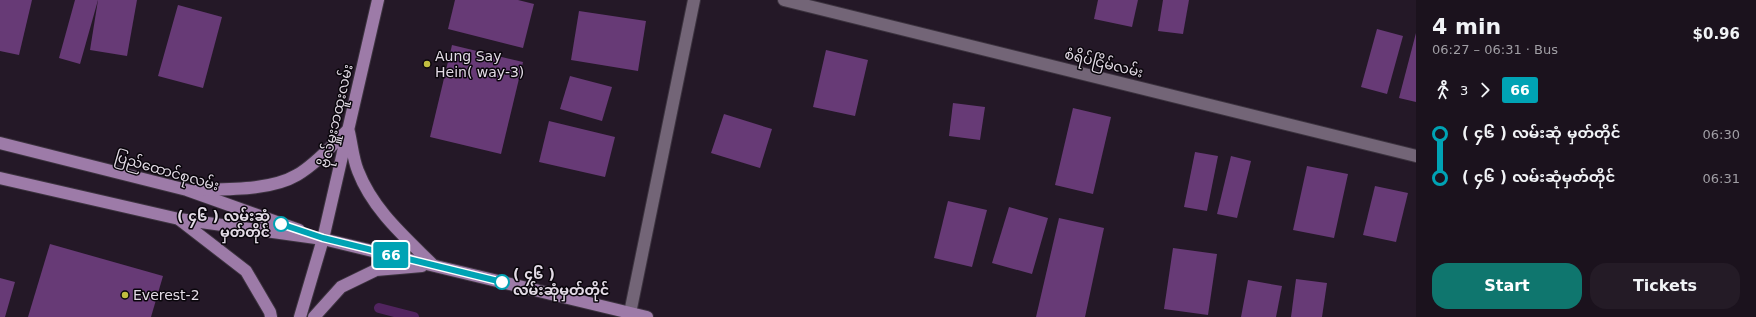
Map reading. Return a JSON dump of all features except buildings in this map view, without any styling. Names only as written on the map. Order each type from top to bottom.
[{"type":"main road","name":"ဗိုလ်မှူးဘထူးလမ်း","points":[[300,317],[323,238],[378,0]]},
{"type":"main road","points":[[187,190],[262,187],[296,175],[324,153],[348,129]]},
{"type":"main road","points":[[348,129],[358,170],[369,194],[394,226],[434,265]]},
{"type":"main road","name":"ပြည်ထောင်စုလမ်း","points":[[0,143],[187,190],[323,238],[647,317]]},
{"type":"main road","name":"ပြည်ထောင်စုလမ်း","points":[[0,178],[179,220],[323,238]]},
{"type":"main road","points":[[179,220],[246,271],[270,312],[271,317]]},
{"type":"main road","points":[[314,317],[341,287],[376,270],[434,265]]},
{"type":"street","points":[[630,313],[694,0]]},
{"type":"street","name":"စံရိပ်ငြိမ်လမ်း","points":[[784,0],[1416,156]]},
{"type":"waterway","points":[[379,308],[414,317]]},
{"type":"bus line","name":"66","points":[[281,224],[323,238],[502,282]]},
{"type":"place","name":"Aung Say Hein( way-3)","points":[[427,64]]},
{"type":"place","name":"( ၄၆ ) လမ်းဆုံ မှတ်တိုင်","points":[[281,224]]},
{"type":"place","name":"( ၄၆ ) လမ်းဆုံမှတ်တိုင်","points":[[502,282]]},
{"type":"place","name":"Everest-2","points":[[125,295]]}]
